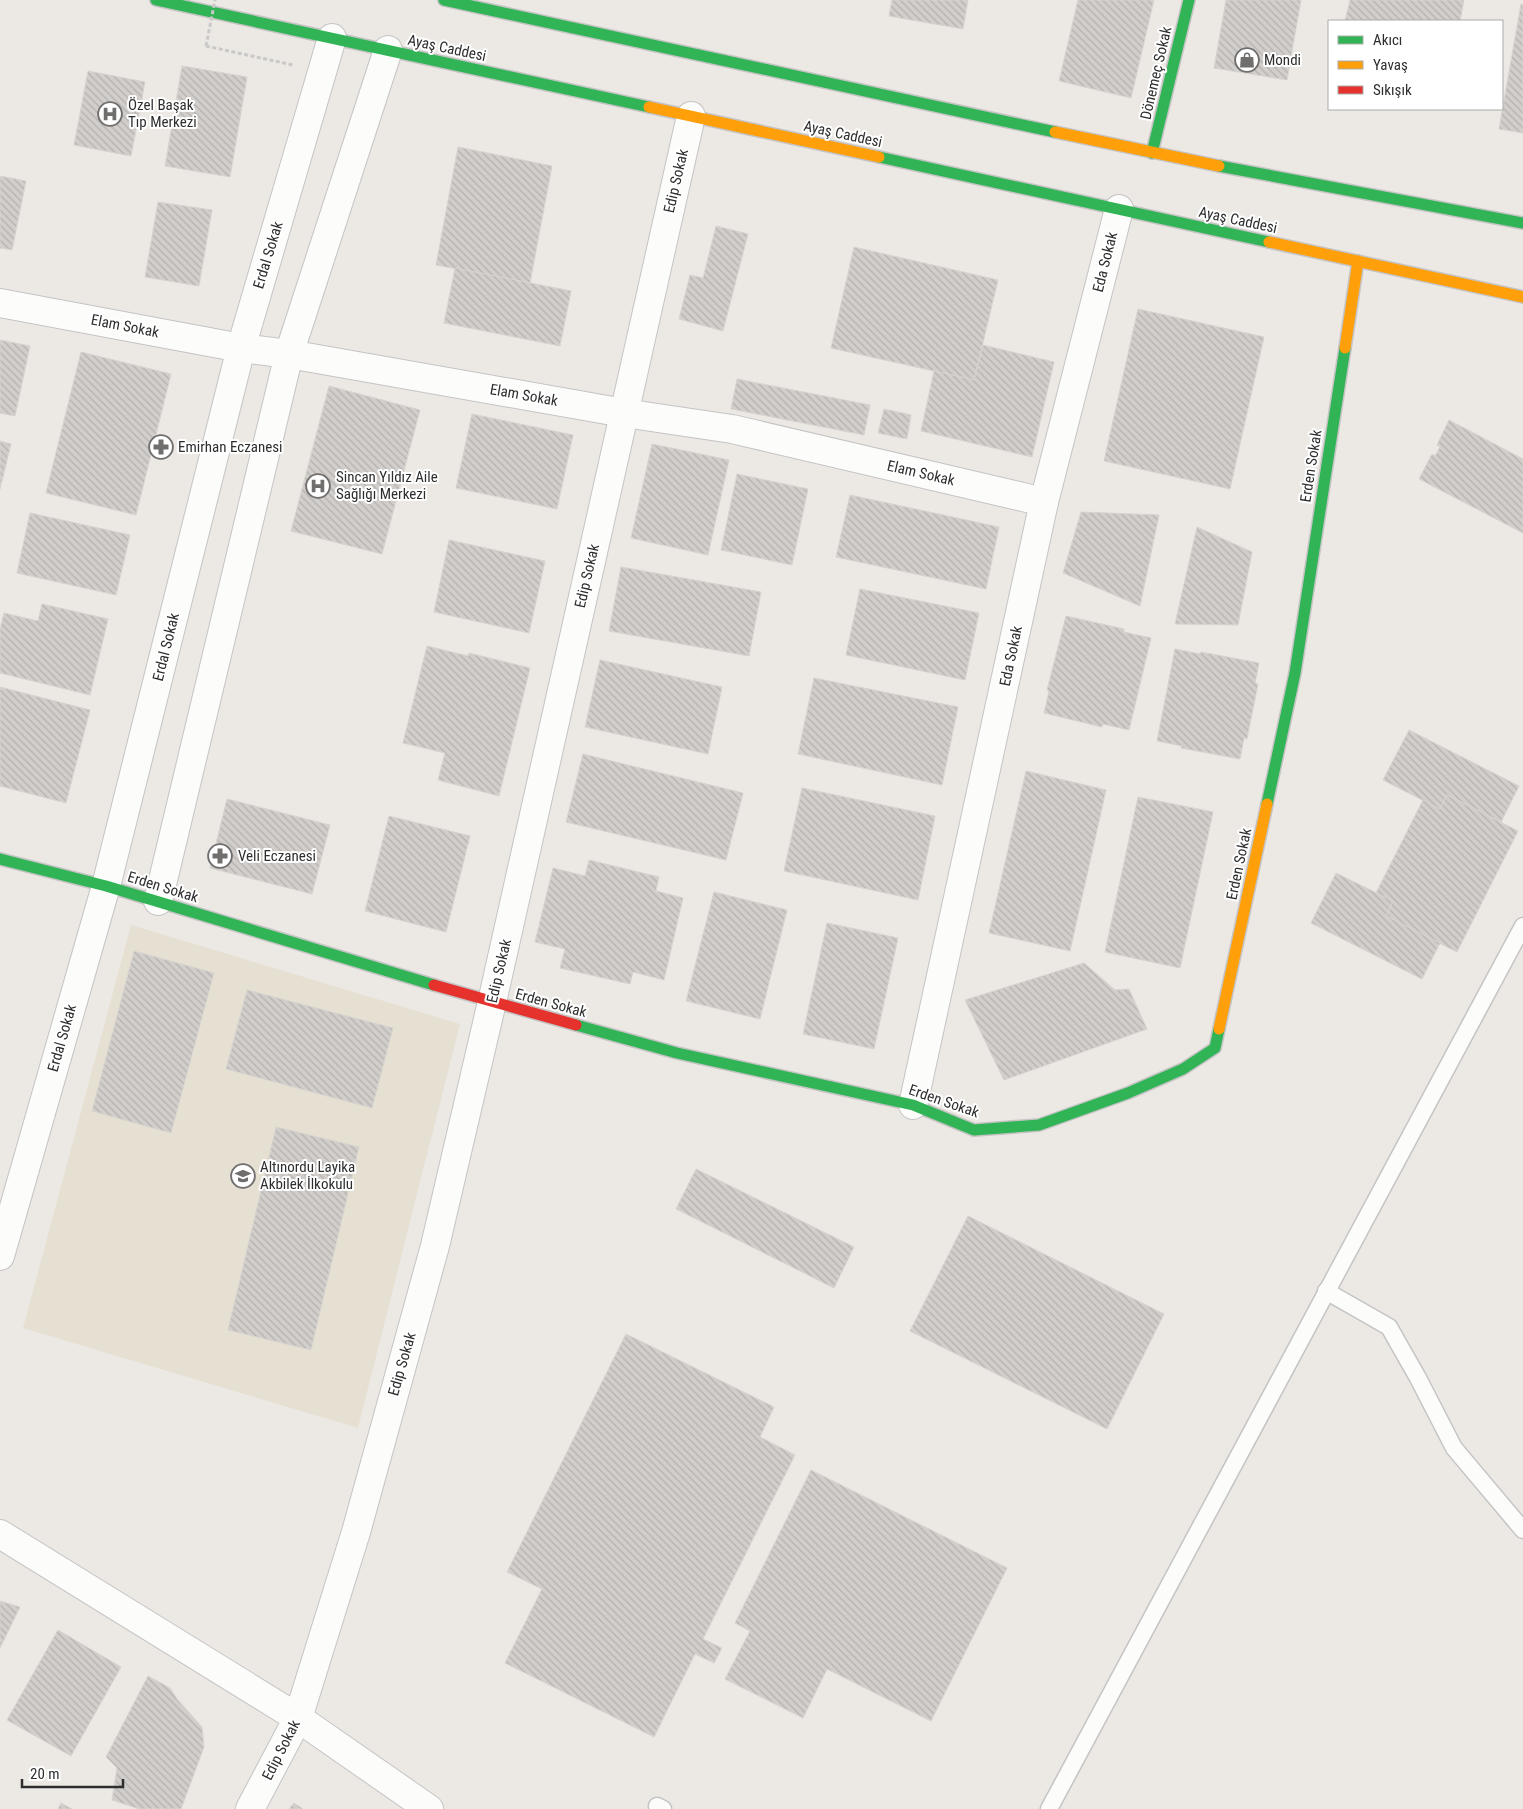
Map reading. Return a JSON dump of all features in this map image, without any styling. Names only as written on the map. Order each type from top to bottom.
[{"type":"main road","name":"Ayaş Caddesi","points":[[156,0],[1523,297]]},
{"type":"main road","points":[[444,0],[1152,153],[1523,223]]},
{"type":"main road","name":"Dönemeç Sokak","points":[[1152,153],[1189,0]]},
{"type":"main road","name":"Erden Sokak","points":[[0,859],[106,886],[492,1002],[677,1053],[913,1104],[974,1130],[1039,1125],[1128,1093],[1174,1073],[1214,1048],[1295,673],[1358,261]]},
{"type":"street","name":"Erdal Sokak","points":[[0,1256],[106,886],[241,348],[332,38]]},
{"type":"street","points":[[158,901],[289,354],[388,50]]},
{"type":"street","name":"Edip Sokak","points":[[250,1809],[298,1718],[356,1532],[435,1246],[492,1002],[691,116]]},
{"type":"street","name":"Eda Sokak","points":[[913,1104],[1044,502],[1119,209]]},
{"type":"street","name":"Elam Sokak","points":[[0,302],[241,348],[289,354],[624,413],[732,429],[1044,502]]},
{"type":"street","points":[[0,1534],[298,1718],[429,1809]]},
{"type":"lane","points":[[1049,1809],[1523,926]]},
{"type":"lane","points":[[1326,1291],[1389,1327],[1454,1448],[1523,1530]]},
{"type":"path","points":[[215,0],[206,46],[323,72]]},
{"type":"shaded area","name":"Altınordu Layika Akbilek İlkokulu","points":[[131,925],[460,1024],[358,1428],[23,1328]]},
{"type":"building","points":[[892,0],[968,0],[963,29],[889,16]]},
{"type":"building","points":[[1078,0],[1154,0],[1131,98],[1059,81]]},
{"type":"building","points":[[1226,0],[1301,0],[1287,80],[1214,68]]},
{"type":"building","points":[[1350,0],[1464,0],[1460,20],[1345,20]]},
{"type":"building","points":[[1521,4],[1523,5],[1523,133],[1499,129]]},
{"type":"building","points":[[182,66],[247,77],[230,177],[165,166]]},
{"type":"building","name":"Özel Başak Tıp Merkezi","points":[[88,71],[145,82],[131,156],[74,145]]},
{"type":"building","points":[[458,147],[552,166],[530,283],[436,265]]},
{"type":"building","points":[[0,176],[26,181],[12,250],[0,248]]},
{"type":"building","points":[[158,202],[212,210],[199,286],[145,277]]},
{"type":"building","points":[[716,226],[748,234],[723,331],[679,319],[690,275],[703,278]]},
{"type":"building","points":[[854,247],[998,280],[974,380],[831,348]]},
{"type":"building","points":[[455,268],[571,291],[560,346],[444,323]]},
{"type":"building","points":[[1138,309],[1264,337],[1230,489],[1104,461]]},
{"type":"building","points":[[0,340],[30,346],[15,416],[0,413]]},
{"type":"building","points":[[983,345],[1054,362],[1032,457],[921,431],[934,371],[974,380]]},
{"type":"building","points":[[81,352],[171,374],[136,515],[46,493]]},
{"type":"building","points":[[737,379],[870,405],[864,435],[731,409]]},
{"type":"building","points":[[329,386],[420,410],[382,554],[291,531]]},
{"type":"building","points":[[884,409],[911,415],[907,439],[878,433]]},
{"type":"building","points":[[472,414],[573,435],[557,509],[456,488]]},
{"type":"building","points":[[1449,420],[1523,459],[1523,533],[1419,479],[1432,454],[1435,456],[1440,447],[1437,445]]},
{"type":"building","points":[[0,441],[11,444],[0,489]]},
{"type":"building","points":[[652,444],[729,460],[708,555],[631,538]]},
{"type":"building","points":[[737,474],[808,489],[792,565],[721,550]]},
{"type":"building","points":[[850,495],[999,527],[986,589],[836,557]]},
{"type":"building","points":[[1081,512],[1159,515],[1140,606],[1063,573]]},
{"type":"building","points":[[30,513],[130,535],[116,595],[17,573]]},
{"type":"building","points":[[1197,527],[1252,552],[1238,625],[1175,624]]},
{"type":"building","points":[[449,540],[545,561],[529,633],[434,612]]},
{"type":"building","points":[[621,567],[761,592],[749,656],[609,631]]},
{"type":"building","points":[[860,589],[979,613],[965,680],[846,655]]},
{"type":"building","points":[[42,604],[108,619],[90,695],[0,673],[0,629],[4,613],[38,621]]},
{"type":"building","points":[[1066,616],[1124,629],[1124,632],[1151,638],[1129,730],[1103,724],[1102,727],[1044,713],[1049,691],[1047,690]]},
{"type":"building","points":[[427,646],[468,656],[469,653],[530,668],[499,796],[438,780],[445,753],[403,743]]},
{"type":"building","points":[[1175,649],[1259,663],[1255,683],[1258,684],[1247,739],[1244,738],[1240,759],[1181,748],[1182,746],[1157,741]]},
{"type":"building","points":[[600,660],[722,687],[708,754],[585,727]]},
{"type":"building","points":[[814,678],[958,707],[942,785],[798,754]]},
{"type":"building","points":[[0,687],[90,710],[66,803],[0,786]]},
{"type":"building","points":[[1409,730],[1519,786],[1501,822],[1447,795],[1440,809],[1383,780]]},
{"type":"building","points":[[583,754],[743,793],[726,860],[566,822]]},
{"type":"building","points":[[1026,771],[1106,790],[1070,951],[989,933]]},
{"type":"building","points":[[802,788],[935,816],[918,900],[784,871]]},
{"type":"building","points":[[1447,795],[1518,831],[1457,952],[1386,916],[1393,901],[1376,893],[1423,800],[1440,809]]},
{"type":"building","points":[[1138,797],[1213,812],[1180,968],[1105,952]]},
{"type":"building","points":[[227,799],[330,825],[312,894],[210,868]]},
{"type":"building","points":[[389,816],[470,836],[446,932],[365,911]]},
{"type":"building","points":[[589,860],[659,877],[656,891],[683,898],[664,980],[633,972],[630,984],[560,968],[565,949],[535,942],[553,868],[585,876]]},
{"type":"building","points":[[1336,873],[1393,901],[1386,916],[1440,943],[1422,979],[1311,923]]},
{"type":"building","points":[[714,892],[787,910],[760,1019],[686,1001]]},
{"type":"building","points":[[827,923],[898,938],[874,1049],[803,1034]]},
{"type":"building","points":[[134,951],[214,973],[171,1133],[92,1111]]},
{"type":"building","points":[[1084,963],[1115,990],[1129,989],[1147,1029],[1004,1080],[965,1000]]},
{"type":"building","points":[[247,990],[393,1028],[372,1108],[226,1069]]},
{"type":"building","points":[[276,1127],[359,1147],[311,1350],[228,1330]]},
{"type":"building","points":[[696,1169],[854,1247],[834,1288],[676,1209]]},
{"type":"building","points":[[968,1216],[1164,1314],[1107,1429],[910,1331]]},
{"type":"building","points":[[626,1334],[774,1407],[760,1437],[795,1455],[703,1639],[722,1648],[714,1663],[695,1654],[654,1737],[505,1663],[542,1589],[507,1572]]},
{"type":"building","points":[[811,1470],[1007,1568],[931,1721],[827,1669],[803,1718],[725,1679],[750,1631],[735,1623]]},
{"type":"building","points":[[0,1601],[20,1607],[0,1648]]},
{"type":"building","points":[[58,1630],[121,1667],[71,1756],[7,1720]]},
{"type":"building","points":[[148,1676],[170,1688],[177,1699],[202,1727],[204,1747],[181,1809],[139,1809],[112,1800],[117,1768],[106,1757]]},
{"type":"building","points":[[61,1803],[72,1809],[58,1809]]},
{"type":"building","points":[[294,1803],[303,1809],[289,1809]]},
{"type":"traffic: fast","points":[[156,0],[649,107]]},
{"type":"traffic: fast","points":[[444,0],[1055,132]]},
{"type":"traffic: fast","points":[[1152,153],[1189,0]]},
{"type":"traffic: fast","points":[[879,157],[1269,242]]},
{"type":"traffic: fast","points":[[1219,166],[1523,223]]},
{"type":"traffic: fast","points":[[1267,804],[1295,673],[1345,348]]},
{"type":"traffic: fast","points":[[0,859],[106,886],[434,985]]},
{"type":"traffic: fast","points":[[576,1025],[677,1053],[913,1105],[974,1130],[1039,1125],[1128,1093],[1183,1069],[1215,1048],[1219,1029]]},
{"type":"traffic: slow","points":[[649,107],[879,157]]},
{"type":"traffic: slow","points":[[1055,132],[1219,166]]},
{"type":"traffic: slow","points":[[1269,242],[1523,297]]},
{"type":"traffic: slow","points":[[1345,348],[1358,261]]},
{"type":"traffic: slow","points":[[1219,1029],[1267,804]]},
{"type":"traffic: jam","points":[[434,985],[576,1025]]},
{"type":"place","name":"Mondi","points":[[1247,60]]},
{"type":"place","name":"Özel Başak Tıp Merkezi","points":[[110,114]]},
{"type":"place","name":"Emirhan Eczanesi","points":[[161,447]]},
{"type":"place","name":"Sincan Yıldız Aile Sağlığı Merkezi","points":[[318,486]]},
{"type":"place","name":"Veli Eczanesi","points":[[220,856]]},
{"type":"place","name":"Altınordu Layika Akbilek İlkokulu","points":[[243,1176]]}]
